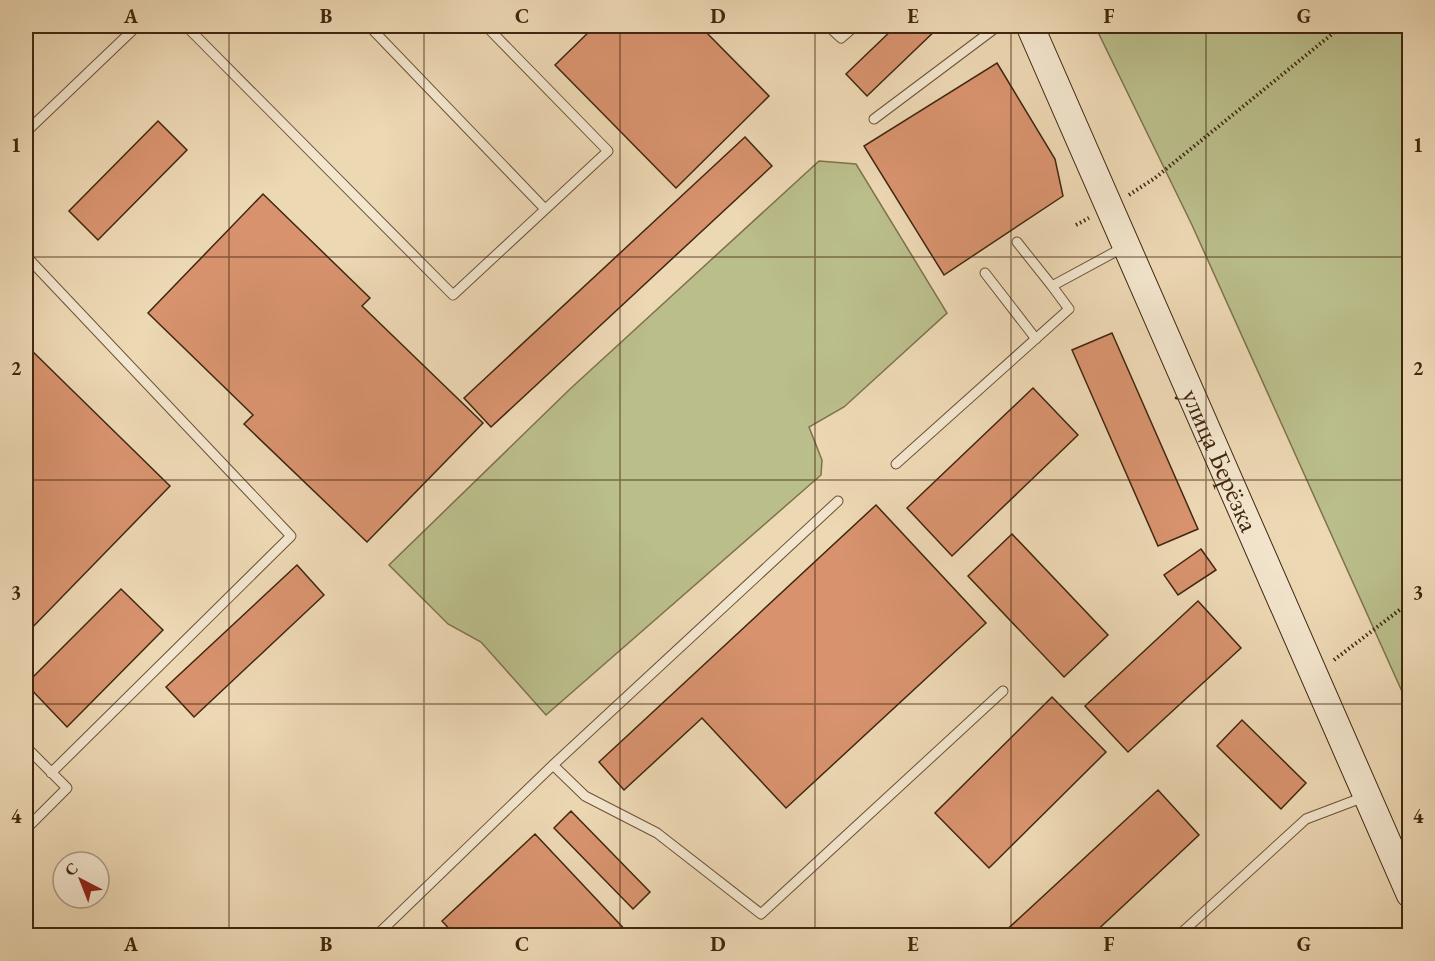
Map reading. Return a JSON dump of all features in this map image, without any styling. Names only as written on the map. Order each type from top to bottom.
[{"type":"main road","name":"улица Берёзка","points":[[1030,26],[1410,894]]},
{"type":"lane","points":[[26,132],[137,26]]},
{"type":"lane","points":[[186,26],[453,296],[608,151],[486,26]]},
{"type":"lane","points":[[369,26],[545,209]]},
{"type":"lane","points":[[828,26],[841,38],[855,26]]},
{"type":"lane","points":[[874,119],[998,26]]},
{"type":"lane","points":[[896,464],[1069,309],[1017,242]]},
{"type":"lane","points":[[1052,286],[1126,246]]},
{"type":"lane","points":[[26,256],[291,536],[51,773]]},
{"type":"lane","points":[[985,273],[1036,339]]},
{"type":"lane","points":[[376,936],[553,765],[838,501]]},
{"type":"lane","points":[[553,765],[585,796],[657,833],[761,914],[1003,691]]},
{"type":"lane","points":[[26,747],[67,788],[26,829]]},
{"type":"lane","points":[[1178,936],[1306,819],[1367,796]]},
{"type":"path","points":[[1076,225],[1155,178],[1342,26]]},
{"type":"path","points":[[1314,675],[1410,603]]},
{"type":"green space","points":[[1095,26],[1409,26],[1409,707],[1192,225]]},
{"type":"green space","points":[[819,161],[856,164],[947,313],[844,407],[809,427],[822,460],[821,475],[546,715],[481,642],[448,624],[389,565],[570,389]]},
{"type":"building","points":[[595,26],[700,26],[769,96],[676,188],[555,65]]},
{"type":"building","points":[[896,26],[940,26],[867,96],[846,74]]},
{"type":"building","points":[[997,63],[1055,159],[1063,196],[944,275],[864,146]]},
{"type":"building","points":[[158,121],[187,150],[98,240],[69,211]]},
{"type":"building","points":[[745,137],[772,166],[491,427],[464,398]]},
{"type":"building","points":[[263,194],[370,298],[362,306],[483,423],[367,542],[244,424],[253,415],[148,313]]},
{"type":"building","points":[[1112,333],[1198,529],[1158,546],[1072,350]]},
{"type":"building","points":[[26,345],[170,486],[26,634]]},
{"type":"building","points":[[1033,388],[1078,435],[952,556],[907,508]]},
{"type":"building","points":[[876,505],[986,623],[786,808],[702,718],[624,790],[599,762]]},
{"type":"building","points":[[1012,534],[1108,635],[1064,677],[968,576]]},
{"type":"building","points":[[1201,549],[1216,570],[1178,595],[1164,575]]},
{"type":"building","points":[[297,565],[324,595],[194,717],[166,687]]},
{"type":"building","points":[[121,589],[163,630],[67,727],[26,684]]},
{"type":"building","points":[[1198,601],[1241,648],[1128,752],[1085,706]]},
{"type":"building","points":[[1052,697],[1106,752],[989,868],[935,813]]},
{"type":"building","points":[[1242,720],[1306,783],[1281,809],[1217,746]]},
{"type":"building","points":[[1158,790],[1199,835],[1091,936],[1000,936]]},
{"type":"building","points":[[571,811],[650,892],[633,909],[554,828]]},
{"type":"building","points":[[535,834],[631,936],[456,936],[442,921]]}]
